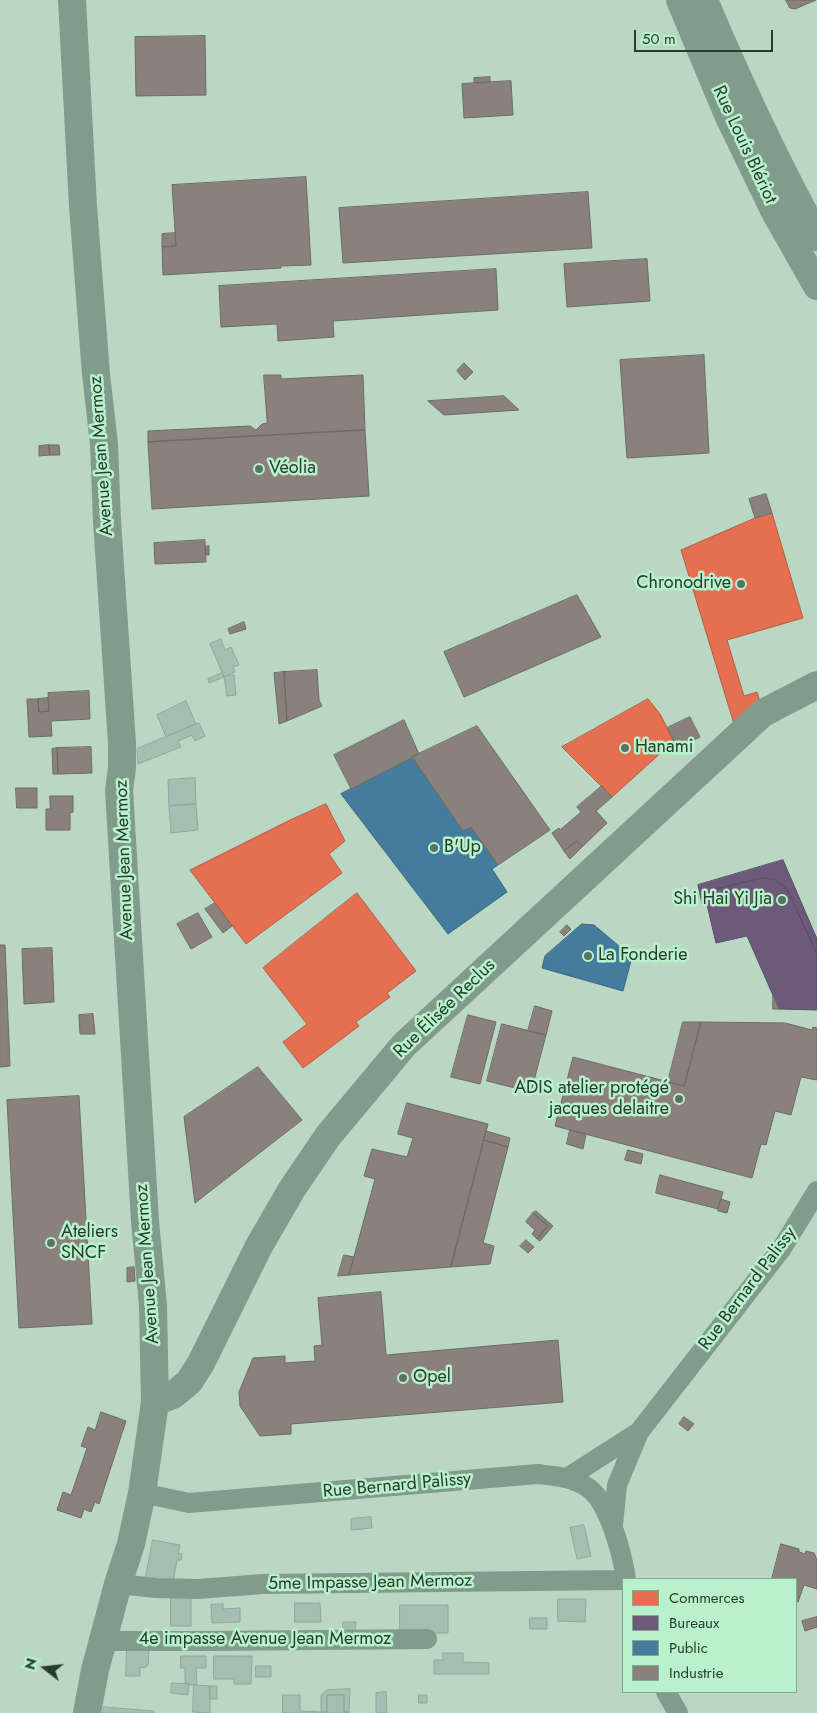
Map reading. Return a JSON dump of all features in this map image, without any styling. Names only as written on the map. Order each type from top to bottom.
[{"type":"main road","name":"Avenue Jean Mermoz","points":[[72,0],[84,216],[96,374],[104,444],[107,520],[122,743],[120,790],[145,1221],[153,1306],[155,1402],[142,1493],[103,1641],[87,1713]]},
{"type":"main road","name":"Rue Louis Blériot","points":[[680,0],[729,117],[774,210],[817,286]]},
{"type":"main road","name":"Rue Louis Blériot","points":[[704,0],[791,189],[817,237]]},
{"type":"main road","name":"Rue Élisée Reclus","points":[[155,1402],[173,1395],[188,1382],[201,1363],[259,1246],[292,1189],[328,1136],[404,1045],[763,713],[817,685]]},
{"type":"street","name":"Rue Bernard Palissy","points":[[612,1527],[617,1485],[639,1432],[782,1248],[817,1191]]},
{"type":"street","name":"Rue Bernard Palissy","points":[[142,1493],[189,1503],[538,1474],[567,1478],[639,1432]]},
{"type":"street","points":[[567,1478],[588,1488],[604,1507],[621,1550],[625,1578]]},
{"type":"street","name":"5me Impasse Jean Mermoz","points":[[118,1584],[156,1588],[198,1589],[263,1584],[622,1580]]},
{"type":"street","name":"4e impasse Avenue Jean Mermoz","points":[[103,1641],[209,1642],[427,1639]]},
{"type":"street","points":[[667,1693],[678,1713]]},
{"type":"building: Commerces","points":[[772,513],[803,618],[727,640],[744,696],[757,692],[759,699],[734,724],[681,550],[755,518]]},
{"type":"building: Commerces","points":[[648,699],[660,714],[674,741],[612,797],[562,747]]},
{"type":"building: Commerces","points":[[326,804],[345,841],[329,854],[342,873],[246,944],[190,870]]},
{"type":"building: Commerces","points":[[357,893],[416,971],[387,993],[390,997],[356,1022],[359,1026],[303,1068],[283,1042],[307,1024],[263,968]]},
{"type":"building: Bureaux","points":[[783,860],[817,939],[817,954],[787,889],[774,879],[762,878],[704,892],[707,903],[702,904],[698,885]]},
{"type":"building: Bureaux","points":[[762,878],[774,879],[787,889],[817,954],[817,1010],[779,1009],[747,936],[716,943],[704,892]]},
{"type":"building: Public","name":"B'Up","points":[[412,757],[463,831],[471,827],[498,865],[492,869],[507,892],[448,934],[341,794]]},
{"type":"building: Public","name":"La Fonderie","points":[[582,924],[594,925],[632,957],[623,991],[542,968],[545,956]]},
{"type":"building: Industrie","points":[[786,0],[816,0],[795,9],[790,8]]},
{"type":"building: Industrie","points":[[205,36],[206,95],[136,96],[135,37]]},
{"type":"building: Industrie","points":[[490,77],[490,82],[474,83],[474,78]]},
{"type":"building: Industrie","points":[[511,81],[513,115],[464,118],[462,84]]},
{"type":"building: Industrie","points":[[306,177],[311,265],[163,275],[162,247],[176,246],[172,185]]},
{"type":"building: Industrie","points":[[588,192],[592,248],[343,263],[339,208]]},
{"type":"building: Industrie","points":[[175,233],[176,246],[162,247],[162,234]]},
{"type":"building: Industrie","points":[[647,259],[650,301],[567,307],[564,264]]},
{"type":"building: Industrie","points":[[496,269],[498,310],[333,321],[334,337],[278,341],[277,324],[221,327],[219,286]]},
{"type":"building: Industrie","points":[[704,355],[709,453],[627,458],[620,360]]},
{"type":"building: Industrie","points":[[464,363],[473,372],[465,380],[457,371]]},
{"type":"building: Industrie","points":[[264,375],[281,375],[281,379],[363,375],[365,430],[148,442],[148,431],[250,426],[256,430],[262,424],[267,423]]},
{"type":"building: Industrie","points":[[504,396],[519,410],[444,415],[428,401]]},
{"type":"building: Industrie","name":"Véolia","points":[[365,430],[369,496],[152,509],[148,442]]},
{"type":"building: Industrie","points":[[49,445],[50,455],[39,456],[39,446]]},
{"type":"building: Industrie","points":[[49,445],[59,445],[60,455],[50,455]]},
{"type":"building: Industrie","points":[[766,494],[772,513],[755,518],[749,499]]},
{"type":"building: Industrie","points":[[205,540],[206,562],[155,564],[154,543]]},
{"type":"building: Industrie","points":[[209,546],[209,555],[206,555],[205,547]]},
{"type":"building: Industrie","points":[[577,595],[601,637],[464,697],[444,652]]},
{"type":"building: Industrie","points":[[244,622],[246,629],[230,634],[228,629]]},
{"type":"building: Industrie","points":[[317,670],[319,700],[322,706],[287,721],[284,672]]},
{"type":"building: Industrie","points":[[284,672],[287,721],[279,724],[274,673]]},
{"type":"building: Industrie","points":[[89,691],[90,719],[51,721],[52,736],[29,737],[27,699],[38,699],[39,712],[49,711],[48,693]]},
{"type":"building: Industrie","points":[[48,698],[49,711],[39,712],[38,699]]},
{"type":"building: Industrie","points":[[690,717],[700,737],[678,748],[667,728]]},
{"type":"building: Industrie","points":[[404,720],[419,754],[351,789],[334,755]]},
{"type":"building: Industrie","points":[[477,726],[550,830],[498,865],[471,827],[463,831],[412,757]]},
{"type":"building: Industrie","points":[[91,747],[92,773],[58,774],[57,748]]},
{"type":"building: Industrie","points":[[57,748],[58,774],[53,774],[52,749]]},
{"type":"building: Industrie","points":[[602,786],[612,797],[596,811],[607,823],[582,847],[577,841],[564,851],[552,833],[559,828],[560,830],[581,812],[577,807]]},
{"type":"building: Industrie","points":[[16,788],[37,788],[37,808],[17,808]]},
{"type":"building: Industrie","points":[[50,796],[73,796],[70,830],[46,830],[46,809],[50,809]]},
{"type":"building: Industrie","points":[[577,841],[582,847],[570,859],[564,851]]},
{"type":"building: Industrie","points":[[215,903],[232,926],[223,933],[205,909]]},
{"type":"building: Industrie","points":[[198,913],[212,937],[191,949],[177,924]]},
{"type":"building: Industrie","points":[[567,925],[571,929],[564,936],[560,932]]},
{"type":"building: Industrie","points":[[0,945],[5,945],[10,1066],[0,1067]]},
{"type":"building: Industrie","points":[[52,948],[54,1002],[24,1004],[22,949]]},
{"type":"building: Industrie","points":[[773,995],[779,1009],[773,1009]]},
{"type":"building: Industrie","points":[[535,1006],[552,1011],[546,1035],[528,1031]]},
{"type":"building: Industrie","points":[[93,1014],[95,1034],[80,1034],[79,1015]]},
{"type":"building: Industrie","points":[[468,1015],[496,1022],[480,1084],[451,1077]]},
{"type":"building: Industrie","points":[[683,1022],[701,1022],[684,1086],[668,1082]]},
{"type":"building: Industrie","name":"ADIS atelier protégé jacques delaitre","points":[[701,1022],[785,1023],[812,1030],[813,1027],[817,1028],[817,1080],[801,1077],[791,1115],[775,1111],[766,1145],[761,1144],[752,1178],[555,1126],[573,1057],[684,1086]]},
{"type":"building: Industrie","points":[[502,1024],[546,1035],[531,1092],[487,1081]]},
{"type":"building: Industrie","points":[[258,1067],[302,1120],[195,1203],[184,1117]]},
{"type":"building: Industrie","name":"Ateliers SNCF","points":[[79,1096],[92,1324],[19,1328],[7,1100]]},
{"type":"building: Industrie","points":[[407,1103],[488,1124],[451,1267],[349,1275],[375,1179],[364,1176],[372,1149],[407,1157],[413,1138],[398,1134]]},
{"type":"building: Industrie","points":[[570,1130],[586,1134],[583,1149],[567,1144]]},
{"type":"building: Industrie","points":[[486,1131],[510,1138],[508,1147],[484,1140]]},
{"type":"building: Industrie","points":[[484,1140],[508,1147],[483,1243],[494,1246],[490,1264],[451,1267]]},
{"type":"building: Industrie","points":[[628,1150],[643,1154],[641,1164],[625,1160]]},
{"type":"building: Industrie","points":[[660,1175],[723,1192],[718,1209],[656,1193]]},
{"type":"building: Industrie","points":[[721,1199],[730,1202],[727,1213],[718,1211]]},
{"type":"building: Industrie","points":[[536,1211],[553,1226],[540,1241],[537,1239],[548,1226],[533,1213]]},
{"type":"building: Industrie","points":[[533,1213],[548,1226],[537,1239],[532,1234],[535,1230],[526,1222]]},
{"type":"building: Industrie","points":[[526,1240],[534,1247],[528,1253],[520,1246]]},
{"type":"building: Industrie","points":[[344,1255],[354,1257],[349,1275],[338,1276]]},
{"type":"building: Industrie","points":[[134,1267],[135,1281],[127,1282],[127,1268]]},
{"type":"building: Industrie","name":"Opel","points":[[381,1292],[386,1355],[558,1340],[563,1402],[291,1424],[291,1434],[260,1436],[240,1406],[239,1392],[253,1358],[285,1356],[285,1363],[315,1361],[314,1346],[322,1345],[318,1298]]},
{"type":"building: Industrie","points":[[101,1412],[126,1421],[99,1504],[95,1502],[91,1512],[84,1509],[81,1518],[57,1510],[63,1492],[71,1495],[87,1448],[81,1446],[88,1427],[95,1430]]},
{"type":"building: Industrie","points":[[684,1417],[694,1424],[688,1431],[679,1424]]},
{"type":"building: Industrie","points":[[781,1544],[799,1549],[799,1552],[805,1554],[806,1551],[814,1553],[817,1560],[817,1589],[804,1585],[798,1602],[797,1578],[772,1578]]},
{"type":"building: Industrie","points":[[817,1617],[817,1627],[805,1631],[802,1621]]},
{"type":"building: Autres","points":[[221,639],[225,650],[231,647],[239,665],[233,667],[235,672],[224,677],[210,644]]},
{"type":"building: Autres","points":[[222,673],[224,677],[209,683],[208,679]]},
{"type":"building: Autres","points":[[234,675],[236,695],[227,696],[224,677]]},
{"type":"building: Autres","points":[[186,701],[196,724],[166,737],[157,715]]},
{"type":"building: Autres","points":[[199,723],[205,736],[195,741],[192,735],[178,741],[181,747],[138,764],[137,749]]},
{"type":"building: Autres","points":[[195,778],[196,804],[169,806],[168,780]]},
{"type":"building: Autres","points":[[196,804],[198,830],[171,833],[169,806]]},
{"type":"building: Autres","points":[[371,1517],[372,1528],[351,1530],[351,1519]]},
{"type":"building: Autres","points":[[584,1525],[591,1556],[577,1559],[570,1528]]},
{"type":"building: Autres","points":[[153,1540],[180,1545],[178,1553],[182,1554],[181,1560],[177,1560],[173,1583],[146,1577]]},
{"type":"building: Autres","points":[[171,1597],[191,1597],[191,1626],[171,1626]]},
{"type":"building: Autres","points":[[558,1599],[586,1599],[585,1622],[558,1621]]},
{"type":"building: Autres","points":[[295,1603],[320,1603],[321,1622],[295,1622]]},
{"type":"building: Autres","points":[[223,1604],[223,1609],[240,1608],[240,1622],[212,1623],[211,1605]]},
{"type":"building: Autres","points":[[400,1605],[448,1605],[448,1633],[400,1633]]},
{"type":"building: Autres","points":[[530,1618],[547,1618],[547,1629],[530,1629]]},
{"type":"building: Autres","points":[[343,1622],[356,1622],[355,1632],[343,1632]]},
{"type":"building: Autres","points":[[127,1648],[149,1648],[148,1665],[145,1668],[140,1667],[140,1676],[126,1676]]},
{"type":"building: Autres","points":[[443,1653],[463,1653],[463,1662],[489,1663],[489,1674],[434,1674],[434,1660],[443,1660]]},
{"type":"building: Autres","points":[[181,1656],[206,1656],[206,1668],[196,1668],[197,1685],[185,1684],[185,1668],[181,1668]]},
{"type":"building: Autres","points":[[214,1656],[252,1656],[251,1684],[234,1684],[234,1679],[214,1679]]},
{"type":"building: Autres","points":[[256,1666],[271,1666],[271,1677],[256,1677]]},
{"type":"building: Autres","points":[[172,1683],[189,1684],[188,1695],[171,1693]]},
{"type":"building: Autres","points":[[194,1685],[210,1686],[210,1713],[193,1712]]},
{"type":"building: Autres","points":[[210,1686],[217,1686],[217,1699],[210,1699]]},
{"type":"building: Autres","points":[[350,1689],[349,1712],[344,1712],[344,1695],[327,1695],[327,1712],[321,1712],[321,1695],[327,1690]]},
{"type":"building: Autres","points":[[386,1692],[387,1713],[376,1713],[376,1693]]},
{"type":"building: Autres","points":[[283,1695],[300,1695],[300,1711],[327,1712],[327,1695],[344,1695],[344,1712],[349,1713],[283,1713]]},
{"type":"building: Autres","points":[[419,1695],[427,1695],[427,1703],[419,1703]]},
{"type":"building: Autres","points":[[104,1707],[154,1711],[154,1713],[103,1713]]},
{"type":"place","name":"Véolia","points":[[259,469]]},
{"type":"place","name":"Chronodrive","points":[[741,584]]},
{"type":"place","name":"Hanami","points":[[625,748]]},
{"type":"place","name":"B'Up","points":[[434,848]]},
{"type":"place","name":"Shi Hai Yi Jia","points":[[782,900]]},
{"type":"place","name":"La Fonderie","points":[[588,956]]},
{"type":"place","name":"ADIS atelier protégé jacques delaitre","points":[[679,1099]]},
{"type":"place","name":"Ateliers SNCF","points":[[51,1243]]},
{"type":"place","name":"Opel","points":[[403,1378]]}]
